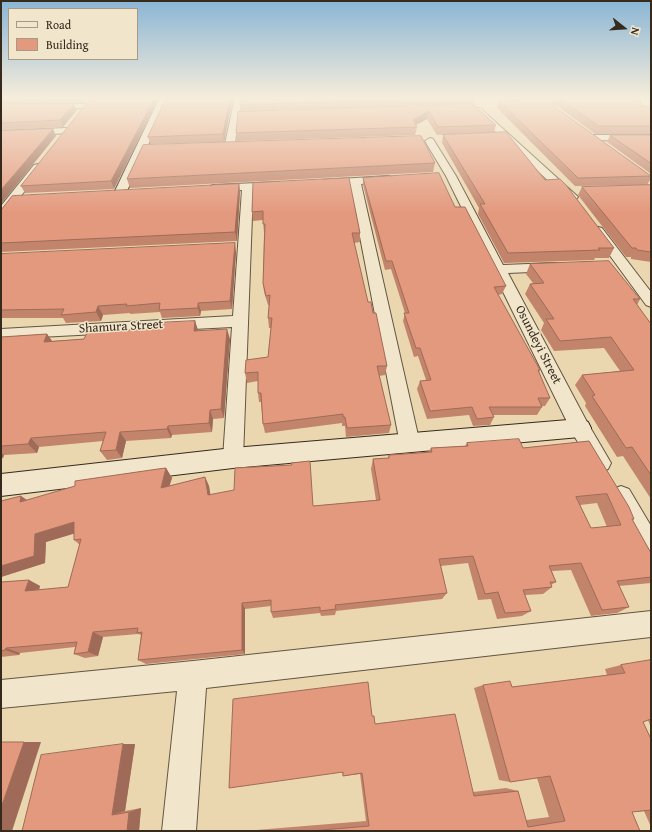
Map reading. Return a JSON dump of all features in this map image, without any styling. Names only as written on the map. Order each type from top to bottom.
[{"type":"street","points":[[56,144],[62,136]]},
{"type":"street","points":[[116,193],[146,136]]},
{"type":"street","points":[[230,144],[231,136]]},
{"type":"street","points":[[490,137],[505,136],[567,191],[580,208]]},
{"type":"street","points":[[604,146],[589,136],[651,138]]},
{"type":"street","name":"Osundeyi Street","points":[[430,140],[443,176],[498,269],[580,428],[651,548]]},
{"type":"street","points":[[140,149],[155,148]]},
{"type":"street","points":[[1,214],[46,156]]},
{"type":"street","points":[[309,183],[403,178]]},
{"type":"street","points":[[355,181],[410,444]]},
{"type":"street","points":[[203,189],[294,184]]},
{"type":"street","points":[[233,458],[248,187]]},
{"type":"street","points":[[567,191],[582,190]]},
{"type":"street","points":[[116,193],[135,192]]},
{"type":"street","points":[[12,199],[28,198]]},
{"type":"street","points":[[589,220],[651,302]]},
{"type":"street","points":[[229,246],[245,246]]},
{"type":"street","points":[[607,265],[623,265]]},
{"type":"street","points":[[498,269],[568,266]]},
{"type":"street","name":"Shamura Street","points":[[1,334],[240,321]]},
{"type":"street","points":[[1,485],[233,458],[410,444],[580,428]]},
{"type":"street","points":[[1,694],[193,675],[651,624]]},
{"type":"street","points":[[180,831],[193,675]]},
{"type":"building","points":[[1,136],[47,136],[1,190]]},
{"type":"building","points":[[61,136],[135,136],[111,181],[21,186]]},
{"type":"building","points":[[149,136],[177,136],[148,137]]},
{"type":"building","points":[[421,136],[435,163],[127,179],[143,145]]},
{"type":"building","points":[[444,136],[509,136],[545,180],[560,179],[566,185],[614,248],[598,248],[600,250],[508,253],[480,204],[485,204]]},
{"type":"building","points":[[535,136],[595,136],[651,176],[578,178]]},
{"type":"building","points":[[611,136],[651,136],[651,163]]},
{"type":"building","points":[[439,173],[455,207],[465,207],[506,286],[494,287],[540,370],[538,370],[550,398],[538,398],[542,407],[489,407],[494,417],[477,419],[472,407],[430,411],[420,381],[431,380],[420,348],[416,348],[404,313],[409,313],[392,261],[386,261],[363,178]]},
{"type":"building","points":[[349,178],[360,233],[352,233],[368,302],[371,302],[373,313],[376,313],[387,366],[377,366],[391,425],[347,428],[343,414],[263,424],[261,393],[258,393],[258,372],[245,373],[246,360],[268,357],[272,318],[268,318],[270,295],[266,296],[263,283],[265,224],[263,224],[263,211],[252,212],[253,183]]},
{"type":"building","points":[[239,184],[235,232],[1,243],[1,210],[12,196]]},
{"type":"building","points":[[651,185],[651,252],[632,248],[582,187]]},
{"type":"building","points":[[235,243],[230,301],[198,303],[198,308],[159,310],[160,303],[126,306],[127,304],[98,306],[96,312],[61,315],[64,309],[1,310],[1,254]]},
{"type":"building","points":[[609,261],[640,299],[633,299],[651,324],[651,475],[632,447],[626,448],[592,396],[595,395],[582,375],[634,370],[611,337],[560,341],[546,319],[554,319],[530,284],[544,283],[530,264]]},
{"type":"building","points":[[195,321],[194,331],[227,329],[221,409],[210,410],[209,423],[168,426],[167,429],[120,432],[116,450],[100,451],[106,432],[31,438],[28,444],[1,446],[1,337],[47,334],[44,342],[84,339],[87,333],[154,328],[155,323]]},
{"type":"building","points":[[519,439],[523,448],[589,441],[629,507],[634,519],[632,519],[651,553],[651,577],[617,581],[629,607],[602,610],[581,563],[549,566],[556,582],[550,582],[552,587],[523,590],[531,611],[505,613],[498,592],[485,594],[473,556],[439,559],[447,593],[335,605],[336,609],[320,611],[320,607],[271,612],[271,600],[242,603],[242,650],[138,660],[142,632],[137,633],[138,628],[93,632],[88,652],[74,654],[77,642],[6,648],[5,650],[1,651],[1,582],[29,580],[25,591],[68,587],[81,539],[74,540],[74,522],[35,534],[34,556],[1,566],[1,501],[21,496],[20,502],[75,486],[75,481],[166,468],[161,488],[205,477],[208,495],[234,490],[235,468],[292,465],[291,463],[310,461],[313,506],[380,500],[373,459],[389,458],[389,455],[432,452],[431,448],[468,446],[467,443]],"holes":[[[607,494],[621,525],[591,528],[576,497]]]},
{"type":"building","points":[[651,660],[651,719],[643,722],[651,739],[651,810],[632,812],[640,831],[310,831],[369,826],[362,773],[343,776],[343,772],[229,788],[233,699],[368,682],[372,716],[374,716],[375,724],[455,714],[474,796],[518,791],[528,827],[565,821],[550,776],[510,782],[483,685],[510,681],[512,687],[625,673],[621,665]]},
{"type":"building","points":[[1,742],[24,742],[1,808]]},
{"type":"building","points":[[123,744],[112,815],[129,812],[127,831],[22,831],[41,755]]}]
